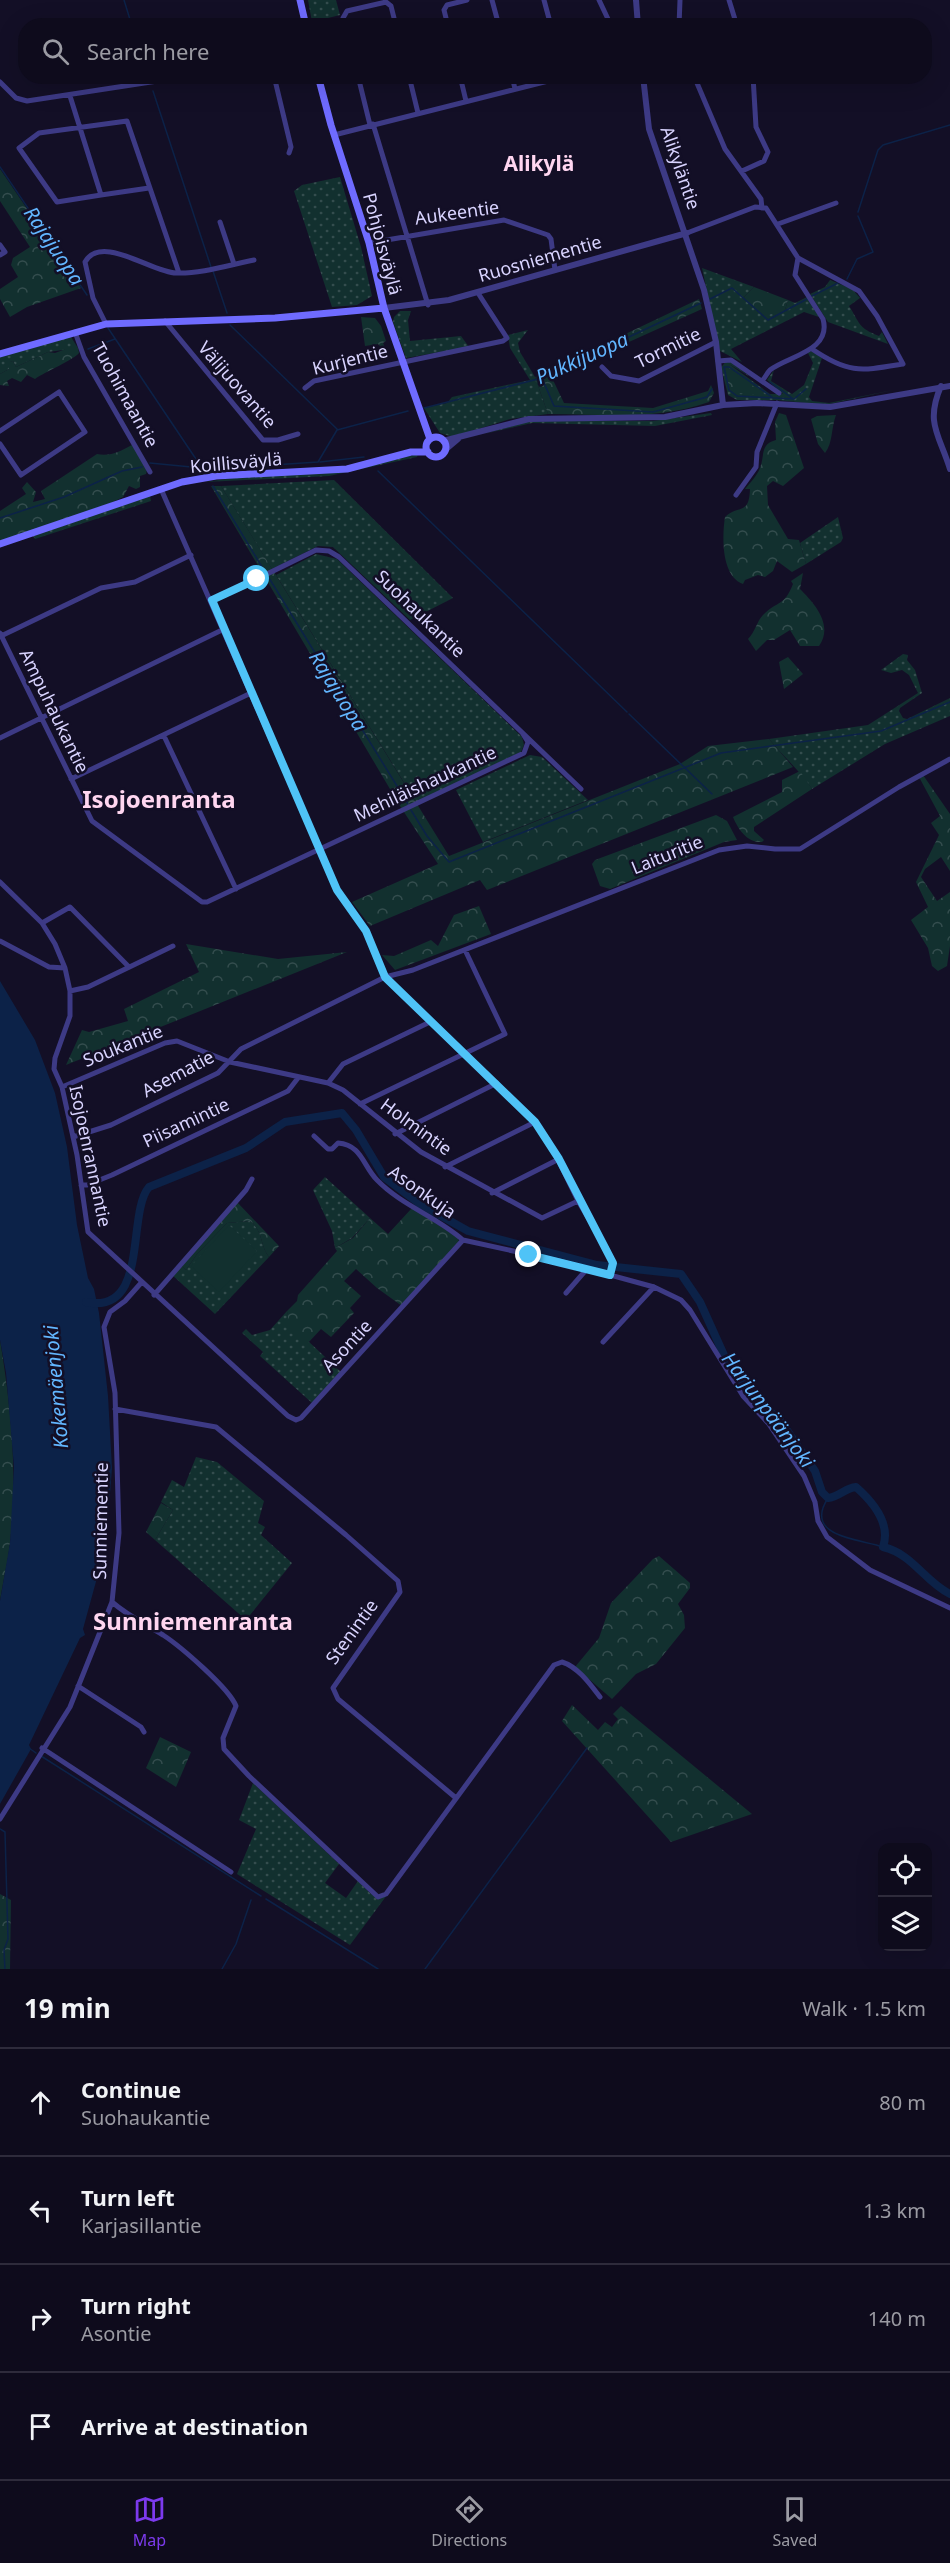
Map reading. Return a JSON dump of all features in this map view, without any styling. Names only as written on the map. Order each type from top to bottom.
[{"type":"main road","points":[[300,0],[304,18]]},
{"type":"main road","name":"Pohjoisväylä","points":[[320,84],[369,243],[384,308],[424,418],[435,440]]},
{"type":"main road","name":"Ruosniementie","points":[[0,354],[106,324],[275,318],[384,308]]},
{"type":"main road","points":[[428,453],[435,440],[445,450]]},
{"type":"main road","name":"Koillisväylä","points":[[411,453],[435,440]]},
{"type":"main road","name":"Koillisväylä","points":[[0,544],[161,489],[216,476],[347,469],[411,453],[428,453],[437,457],[445,450]]},
{"type":"street","points":[[446,18],[444,10],[447,5],[466,0]]},
{"type":"street","points":[[492,0],[497,18]]},
{"type":"street","points":[[544,0],[549,18]]},
{"type":"street","points":[[599,0],[608,18]]},
{"type":"street","points":[[636,0],[637,18]]},
{"type":"street","points":[[679,18],[680,0]]},
{"type":"street","points":[[729,0],[735,18]]},
{"type":"street","points":[[344,18],[347,11],[386,2],[391,6],[394,18]]},
{"type":"street","points":[[0,82],[8,92],[22,100],[70,96],[142,84]]},
{"type":"street","points":[[276,84],[291,147],[289,153]]},
{"type":"street","points":[[360,84],[384,169],[429,304]]},
{"type":"street","points":[[411,84],[418,113]]},
{"type":"street","points":[[462,84],[466,101]]},
{"type":"street","points":[[514,84],[515,89]]},
{"type":"street","points":[[334,135],[536,84]]},
{"type":"street","name":"Alikyläntie","points":[[644,84],[649,129],[687,233]]},
{"type":"street","points":[[697,84],[720,139],[761,199],[762,208]]},
{"type":"street","points":[[742,171],[764,161],[768,152],[756,127],[753,84]]},
{"type":"street","points":[[70,96],[101,195]]},
{"type":"street","points":[[149,188],[57,202],[20,148],[39,133],[127,121],[179,273]]},
{"type":"street","points":[[778,224],[836,203]]},
{"type":"street","points":[[812,349],[853,371],[903,364],[877,316],[859,291],[798,258],[770,211],[755,207],[687,233],[716,342],[723,405],[777,403],[830,407],[950,386]]},
{"type":"street","name":"Aukeentie","points":[[369,243],[504,220],[548,235],[551,239],[555,270]]},
{"type":"street","points":[[220,222],[234,264]]},
{"type":"street","name":"Ruosniementie","points":[[384,308],[429,304],[478,293],[687,233]]},
{"type":"street","points":[[0,245],[2,253]]},
{"type":"street","points":[[106,324],[93,298],[85,262],[87,259],[108,251],[162,271],[179,273],[254,260]]},
{"type":"street","points":[[762,381],[770,370],[818,344],[825,323],[795,275],[798,258]]},
{"type":"street","name":"Kurjentie","points":[[305,388],[314,381],[507,338],[478,293]]},
{"type":"street","name":"Välijuovantie","points":[[165,321],[263,440],[278,440],[298,434]]},
{"type":"street","name":"Tuohimaantie","points":[[75,332],[84,357],[150,472]]},
{"type":"street","name":"Tormitie","points":[[602,367],[611,376],[639,381],[716,342]]},
{"type":"street","points":[[718,361],[731,360],[779,393]]},
{"type":"street","points":[[941,386],[932,412],[933,422],[950,469]]},
{"type":"street","points":[[0,431],[59,392],[85,432],[21,475],[0,444]]},
{"type":"street","points":[[736,495],[756,467],[758,452],[777,403]]},
{"type":"street","name":"Koillisväylä","points":[[435,440],[458,439],[487,428],[529,419],[665,417],[723,405]]},
{"type":"street","name":"Koillisväylä","points":[[445,450],[458,439]]},
{"type":"street","points":[[161,489],[212,600],[337,890],[372,942],[385,977],[535,1122],[559,1159],[578,1201],[608,1249],[613,1263],[611,1273]]},
{"type":"street","name":"Suohaukantie","points":[[212,600],[316,550],[329,551],[339,557],[581,789]]},
{"type":"street","points":[[0,635],[101,588],[135,582],[191,555]]},
{"type":"street","points":[[0,738],[224,629]]},
{"type":"street","name":"Ampuhaukantie","points":[[0,635],[92,821],[196,899],[207,903],[319,850]]},
{"type":"street","points":[[71,779],[251,693]]},
{"type":"street","name":"Mehiläishaukantie","points":[[319,850],[524,753],[528,742],[523,734]]},
{"type":"street","points":[[164,736],[236,889]]},
{"type":"street","name":"Laituritie","points":[[385,977],[413,970],[718,850],[747,846],[800,849],[899,787],[950,759]]},
{"type":"street","name":"Isojoenrannantie","points":[[0,882],[42,922],[56,944],[65,968],[70,991],[68,1030],[54,1065],[62,1087],[73,1137],[88,1232],[133,1275]]},
{"type":"street","points":[[42,922],[70,907],[129,967]]},
{"type":"street","points":[[0,941],[49,967],[65,968]]},
{"type":"street","points":[[70,991],[88,987],[172,946]]},
{"type":"street","points":[[360,1104],[505,1034],[465,950]]},
{"type":"street","name":"Asematie","points":[[73,1137],[111,1125],[219,1073],[241,1049],[385,977]]},
{"type":"street","points":[[328,1083],[343,1064],[432,1021]]},
{"type":"street","name":"Soukantie","points":[[62,1087],[171,1042],[188,1044],[230,1062]]},
{"type":"street","name":"Holmintie","points":[[230,1062],[328,1083],[344,1090],[395,1134],[445,1167],[542,1218],[578,1201]]},
{"type":"street","name":"Piisamintie","points":[[81,1185],[87,1185],[112,1175],[288,1091],[298,1078]]},
{"type":"street","points":[[395,1134],[497,1083]]},
{"type":"street","points":[[445,1167],[535,1122]]},
{"type":"street","name":"Asonkuja","points":[[314,1136],[328,1149],[332,1149],[338,1143],[349,1144],[357,1150],[376,1180],[409,1205],[463,1240]]},
{"type":"street","points":[[492,1192],[559,1159]]},
{"type":"street","points":[[154,1294],[246,1190],[252,1179]]},
{"type":"street","points":[[463,1240],[559,1260],[586,1270],[611,1273],[654,1287],[681,1300],[690,1310],[724,1369],[743,1396],[769,1424],[804,1476],[815,1502],[818,1521],[827,1537],[870,1570],[950,1608]]},
{"type":"street","name":"Asontie","points":[[133,1275],[288,1416],[296,1420],[463,1240]]},
{"type":"street","points":[[566,1293],[586,1270]]},
{"type":"street","name":"Sunniementie","points":[[0,1819],[42,1748],[70,1707],[112,1602],[119,1533],[115,1409],[104,1327],[105,1318],[141,1283]]},
{"type":"street","points":[[603,1342],[654,1287]]},
{"type":"street","name":"Stenintie","points":[[115,1409],[216,1427],[398,1581],[400,1592],[333,1688],[338,1699],[456,1798]]},
{"type":"street","points":[[112,1602],[130,1618],[164,1636],[227,1691],[236,1706],[223,1738],[224,1749],[378,1897],[386,1893],[558,1662],[566,1663],[584,1677],[600,1697]]},
{"type":"street","points":[[78,1686],[141,1727],[144,1732]]},
{"type":"street","points":[[42,1748],[231,1872]]},
{"type":"green space","points":[[308,0],[336,0],[340,15],[311,18]]},
{"type":"green space","points":[[0,169],[81,288],[27,307],[10,317],[0,299],[0,289],[18,277],[11,265],[13,258],[30,247],[0,201]]},
{"type":"green space","points":[[340,177],[361,247],[372,296],[357,305],[332,307],[294,191],[302,185]]},
{"type":"green space","points":[[702,268],[754,287],[744,297],[785,310],[788,300],[795,303],[807,297],[819,317],[804,312],[731,349],[742,362],[720,351]]},
{"type":"green space","points":[[830,280],[852,289],[860,298],[849,306],[858,321],[872,333],[879,336],[882,332],[888,344],[828,322],[810,294],[825,287]]},
{"type":"green space","points":[[754,287],[788,300],[785,310],[765,316],[744,297]]},
{"type":"green space","points":[[699,299],[702,309],[558,374],[553,380],[564,403],[653,408],[708,391],[711,385],[714,393],[709,402],[669,412],[649,414],[548,414],[535,377]]},
{"type":"green space","points":[[400,311],[411,311],[408,320],[410,341],[461,336],[469,347],[406,358],[393,322],[394,317]]},
{"type":"green space","points":[[361,317],[375,318],[381,326],[386,341],[383,343],[388,354],[378,344],[365,346]]},
{"type":"green space","points":[[528,330],[518,343],[520,352],[535,377],[548,414],[510,419],[453,437],[440,433],[424,408],[447,403],[452,397],[530,380],[510,348],[508,335]]},
{"type":"green space","points":[[71,337],[78,348],[48,352],[16,367],[13,361],[10,362],[9,369],[0,374],[0,356]]},
{"type":"green space","points":[[71,347],[78,348],[79,353],[35,379],[27,375],[21,382],[12,378],[7,381],[9,386],[0,385],[0,374],[9,369],[9,362],[13,361],[16,367],[48,352],[55,353]]},
{"type":"green space","points":[[811,351],[822,358],[809,397],[812,401],[829,403],[893,390],[825,405],[777,400],[737,400],[728,395],[721,367],[726,362],[730,362],[752,378],[729,364],[770,394],[783,394],[767,380],[774,370],[771,381],[792,394],[804,385],[813,363],[808,353]]},
{"type":"green space","points":[[725,368],[729,368],[765,395],[738,393],[729,387]]},
{"type":"green space","points":[[711,413],[712,415],[655,426],[532,423],[484,434],[530,421],[653,421]]},
{"type":"green space","points":[[779,413],[786,415],[804,468],[783,486],[773,481],[767,486],[768,505],[788,539],[799,540],[806,564],[792,572],[777,561],[773,571],[765,577],[758,575],[745,580],[743,584],[730,573],[727,564],[723,534],[725,517],[748,503],[750,489],[745,489],[759,471],[765,447],[776,440],[775,422]]},
{"type":"green space","points":[[836,415],[825,453],[818,444],[811,419],[817,416]]},
{"type":"green space","points":[[132,445],[147,470],[146,474],[140,476],[140,487],[136,489],[129,486],[123,497],[111,503],[0,541],[0,511],[26,494],[22,488],[27,482],[36,492],[33,502],[45,499],[41,491],[97,454],[111,454]]},
{"type":"green space","points":[[418,454],[417,457],[329,476],[205,482],[353,470]]},
{"type":"green space","points":[[334,480],[453,598],[410,620],[333,547],[318,546],[272,569],[221,486]]},
{"type":"green space","points":[[211,486],[221,486],[449,856],[680,764],[708,746],[769,739],[793,767],[487,890],[480,880],[370,926],[352,902],[438,864],[400,806]]},
{"type":"green space","points":[[150,496],[151,501],[35,539],[33,536]]},
{"type":"green space","points":[[838,517],[843,538],[841,542],[806,564],[800,543]]},
{"type":"green space","points":[[316,554],[337,559],[522,737],[524,745],[521,752],[416,802],[276,575]]},
{"type":"green space","points":[[803,573],[800,589],[816,608],[823,622],[823,638],[819,646],[800,646],[790,630],[774,640],[767,640],[756,651],[748,639],[759,620],[768,610],[784,600],[793,584],[791,581]]},
{"type":"green space","points":[[903,654],[908,655],[907,660],[915,670],[922,693],[900,708],[899,711],[903,718],[907,719],[950,698],[950,716],[885,744],[812,789],[769,739],[868,725],[918,693],[909,675],[902,670],[891,673],[881,670]]},
{"type":"green space","points":[[788,657],[803,674],[784,689],[779,662]]},
{"type":"green space","points":[[530,755],[542,757],[588,800],[483,842],[456,790]]},
{"type":"green space","points":[[800,771],[812,789],[754,827],[754,831],[764,840],[762,842],[748,838],[740,830],[733,817],[782,792],[782,780]]},
{"type":"green space","points":[[923,775],[950,814],[950,871],[941,857],[925,869],[921,877],[937,901],[950,892],[950,946],[947,966],[938,971],[932,966],[928,948],[911,920],[928,907],[916,882],[939,835],[931,823],[940,816],[919,777]]},
{"type":"green space","points":[[716,815],[727,821],[737,840],[724,842],[610,889],[600,886],[592,864],[595,860]]},
{"type":"green space","points":[[479,906],[491,934],[395,970],[382,955],[394,956],[431,940],[438,946],[454,915]]},
{"type":"green space","points":[[186,944],[278,959],[347,952],[66,1065],[82,1030],[89,1032],[128,1021],[124,1009],[199,972]]},
{"type":"green space","points":[[325,1177],[370,1218],[352,1238],[335,1248],[332,1231],[313,1190]]},
{"type":"green space","points":[[237,1202],[279,1246],[269,1257],[257,1229],[250,1221],[227,1223],[197,1254],[186,1270],[180,1264]]},
{"type":"green space","points":[[412,1208],[458,1238],[459,1242],[402,1306],[356,1269],[344,1281],[361,1296],[350,1308],[354,1313],[331,1337],[321,1329],[308,1343],[289,1324],[287,1311],[297,1301],[298,1295],[337,1251],[335,1248],[353,1238],[370,1218],[388,1234]]},
{"type":"green space","points":[[250,1221],[257,1229],[269,1257],[215,1314],[171,1274],[180,1264],[186,1270],[197,1254],[227,1223]]},
{"type":"green space","points":[[229,1225],[257,1251],[219,1292],[191,1266]]},
{"type":"green space","points":[[287,1311],[290,1324],[341,1372],[312,1403],[260,1356],[263,1352],[242,1333],[246,1329],[252,1335],[270,1330]]},
{"type":"green space","points":[[0,1340],[10,1416],[13,1492],[9,1549],[0,1601]]},
{"type":"green space","points":[[196,1457],[217,1462],[264,1501],[258,1523],[265,1527],[261,1535],[292,1563],[246,1620],[155,1540],[173,1510],[161,1502],[172,1480],[184,1487]]},
{"type":"green space","points":[[161,1503],[173,1510],[155,1540],[146,1532]]},
{"type":"green space","points":[[659,1556],[690,1583],[690,1588],[678,1604],[684,1615],[685,1628],[656,1664],[636,1674],[612,1699],[575,1667],[599,1638],[611,1603],[653,1559]]},
{"type":"green space","points":[[572,1705],[598,1730],[605,1722],[612,1727],[618,1719],[613,1714],[621,1706],[752,1814],[671,1842],[562,1721]]},
{"type":"green space","points":[[160,1737],[191,1752],[176,1787],[146,1768]]},
{"type":"green space","points":[[253,1783],[339,1864],[325,1883],[346,1898],[358,1881],[371,1894],[387,1895],[350,1945],[237,1874],[256,1829],[239,1820]]},
{"type":"green space","points":[[0,1894],[11,1900],[10,1969],[0,1969]]},
{"type":"water","name":"Kokemäenjoki","points":[[0,981],[35,1040],[55,1093],[67,1147],[77,1225],[88,1278],[94,1289],[99,1313],[108,1396],[112,1468],[106,1545],[83,1629],[85,1635],[80,1638],[29,1745],[31,1749],[0,1804],[0,1601],[10,1543],[14,1467],[6,1373],[0,1340]]},
{"type":"waterway","points":[[124,0],[130,18]]},
{"type":"waterway","points":[[153,91],[211,267]]},
{"type":"waterway","name":"Pukkijuopa","points":[[858,212],[878,150],[883,145],[950,125]]},
{"type":"waterway","name":"Rajajuopa","points":[[0,167],[87,295]]},
{"type":"waterway","name":"Pukkijuopa","points":[[847,279],[857,259],[873,252],[858,216]]},
{"type":"waterway","points":[[213,271],[227,313]]},
{"type":"waterway","name":"Pukkijuopa","points":[[812,296],[838,283]]},
{"type":"waterway","name":"Pukkijuopa","points":[[710,299],[732,288],[768,320],[807,299]]},
{"type":"waterway","name":"Pukkijuopa","points":[[424,408],[542,378],[701,303]]},
{"type":"waterway","points":[[230,325],[337,429]]},
{"type":"waterway","name":"Rajajuopa","points":[[108,328],[206,474]]},
{"type":"waterway","points":[[88,349],[115,339]]},
{"type":"waterway","points":[[772,397],[729,367],[724,367],[729,390],[737,396],[794,399],[806,389]]},
{"type":"waterway","points":[[542,378],[554,406],[653,412],[707,397],[712,389]]},
{"type":"waterway","points":[[770,382],[792,398]]},
{"type":"waterway","name":"Pukkijuopa","points":[[150,463],[212,469],[318,462],[337,430],[408,411]]},
{"type":"waterway","points":[[320,462],[364,457]]},
{"type":"waterway","points":[[0,518],[64,497],[122,471],[142,467]]},
{"type":"waterway","points":[[378,471],[627,712]]},
{"type":"waterway","name":"Rajajuopa","points":[[213,486],[265,572]]},
{"type":"waterway","name":"Rajajuopa","points":[[269,578],[408,804]]},
{"type":"waterway","points":[[411,810],[427,836],[449,862],[721,753],[881,731],[950,702]]},
{"type":"waterway","points":[[629,714],[712,794]]},
{"type":"waterway","name":"Harjunpäänjoki","points":[[86,1302],[106,1302],[120,1293],[128,1278],[133,1260],[138,1218],[142,1200],[149,1187],[246,1148],[285,1122],[342,1113],[356,1130],[384,1177],[420,1204],[468,1231],[597,1265],[681,1274],[700,1302],[728,1364],[757,1400],[780,1420],[815,1471],[822,1492],[828,1498],[856,1487],[869,1499],[879,1514],[885,1530],[883,1547],[902,1555],[950,1594]]},
{"type":"waterway","points":[[828,1498],[822,1511],[823,1521],[828,1529],[850,1539],[883,1547]]},
{"type":"waterway","points":[[29,1748],[36,1753]]},
{"type":"waterway","points":[[425,1969],[587,1748]]},
{"type":"waterway","points":[[41,1756],[261,1896]]},
{"type":"waterway","points":[[0,1829],[5,1832],[8,1939],[4,1950],[5,1969]]},
{"type":"waterway","points":[[266,1899],[378,1969]]},
{"type":"waterway","points":[[222,1969],[236,1944],[251,1900]]},
{"type":"district","name":"Alikylä","points":[[539,164]]},
{"type":"district","name":"Isojoenranta","points":[[159,800]]},
{"type":"district","name":"Sunniemenranta","points":[[193,1622]]},
{"type":"route","points":[[257,579],[212,600],[337,890],[366,931],[385,977],[535,1122],[559,1159],[578,1201],[608,1249],[613,1263],[610,1275],[559,1260],[529,1255]]}]
